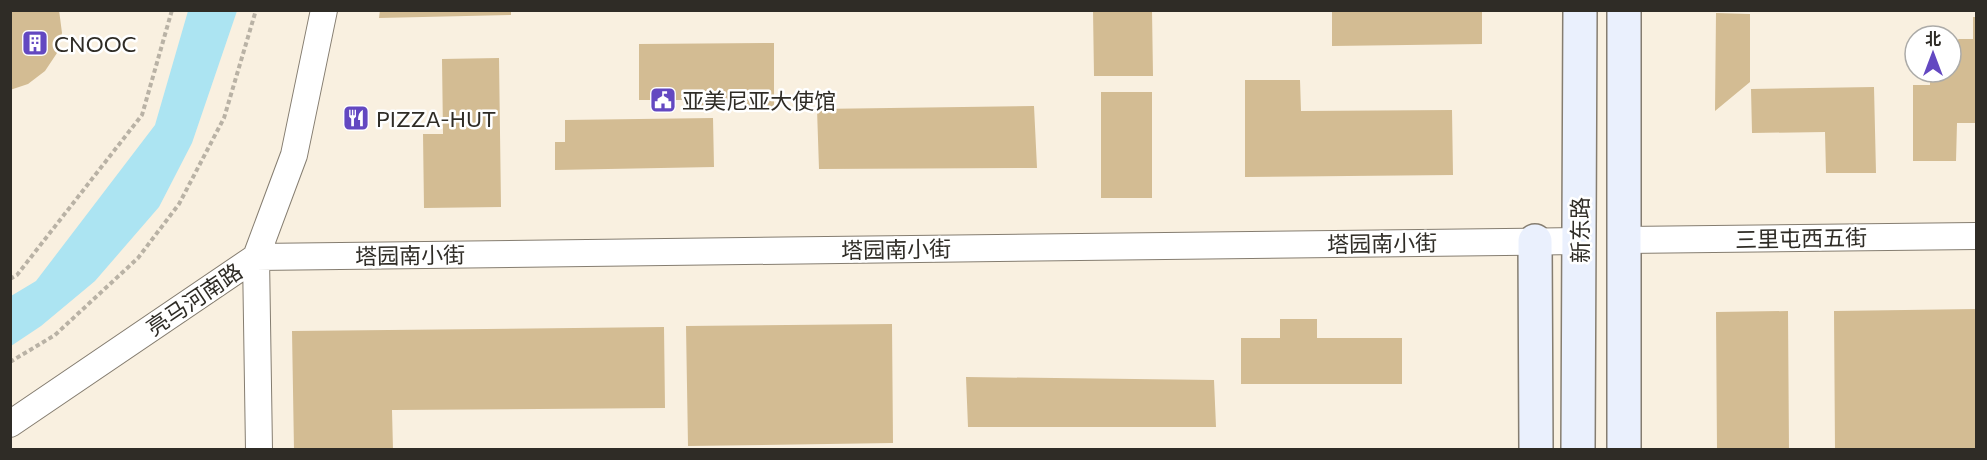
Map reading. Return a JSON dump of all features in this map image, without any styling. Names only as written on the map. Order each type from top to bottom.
[{"type":"main road","name":"新东路","points":[[1578,450],[1580,10]]},
{"type":"main road","name":"新东路","points":[[1624,10],[1624,450]]},
{"type":"main road","name":"新东路","points":[[1535,241],[1536,450]]},
{"type":"street","name":"亮马河南路","points":[[10,424],[256,257],[294,155],[324,10]]},
{"type":"street","name":"三里屯西五街","points":[[1625,240],[1977,236]]},
{"type":"street","name":"塔园南小街","points":[[256,257],[1578,241]]},
{"type":"street","points":[[256,257],[259,450]]},
{"type":"path","points":[[10,279],[17,275],[142,115],[172,10]]},
{"type":"path","points":[[10,362],[55,335],[138,258],[179,204],[224,117],[256,10]]},
{"type":"water","points":[[188,11],[237,11],[192,143],[159,207],[95,281],[41,326],[11,346],[11,296],[36,281],[155,125]]},
{"type":"building","name":"CNOOC","points":[[10,10],[59,10],[62,33],[57,53],[45,71],[28,84],[10,90]]},
{"type":"building","points":[[380,10],[511,10],[511,15],[379,18]]},
{"type":"building","points":[[1093,10],[1152,10],[1153,76],[1094,76]]},
{"type":"building","points":[[1332,10],[1482,10],[1482,44],[1332,46]]},
{"type":"building","points":[[1716,13],[1750,14],[1750,82],[1715,111]]},
{"type":"building","points":[[1973,17],[1976,17],[1976,123],[1957,123],[1956,161],[1913,161],[1913,85],[1963,84],[1963,39],[1973,39]]},
{"type":"building","points":[[774,43],[774,107],[701,108],[701,100],[639,100],[639,44]]},
{"type":"building","points":[[499,58],[501,207],[424,208],[423,134],[443,134],[442,59]]},
{"type":"building","points":[[1245,80],[1300,80],[1301,111],[1452,110],[1453,175],[1245,177]]},
{"type":"building","points":[[1874,87],[1876,173],[1826,173],[1825,132],[1752,133],[1751,89]]},
{"type":"building","points":[[1101,92],[1152,92],[1152,198],[1101,198]]},
{"type":"building","points":[[1034,106],[1037,168],[819,169],[817,109]]},
{"type":"building","points":[[713,118],[714,167],[555,170],[555,142],[565,142],[565,120]]},
{"type":"building","points":[[1976,309],[1976,450],[1835,450],[1834,311]]},
{"type":"building","points":[[1788,311],[1789,450],[1717,450],[1716,312]]},
{"type":"building","points":[[1280,319],[1317,319],[1317,338],[1402,338],[1402,384],[1241,384],[1241,338],[1280,338]]},
{"type":"building","points":[[892,324],[893,443],[688,446],[686,326]]},
{"type":"building","points":[[664,327],[665,408],[392,410],[393,450],[294,450],[292,331]]},
{"type":"building","points":[[966,377],[1214,380],[1216,427],[968,427]]},
{"type":"place","name":"CNOOC","points":[[35,43]]},
{"type":"place","name":"亚美尼亚大使馆","points":[[663,100]]},
{"type":"place","name":"PIZZA-HUT","points":[[356,118]]}]
